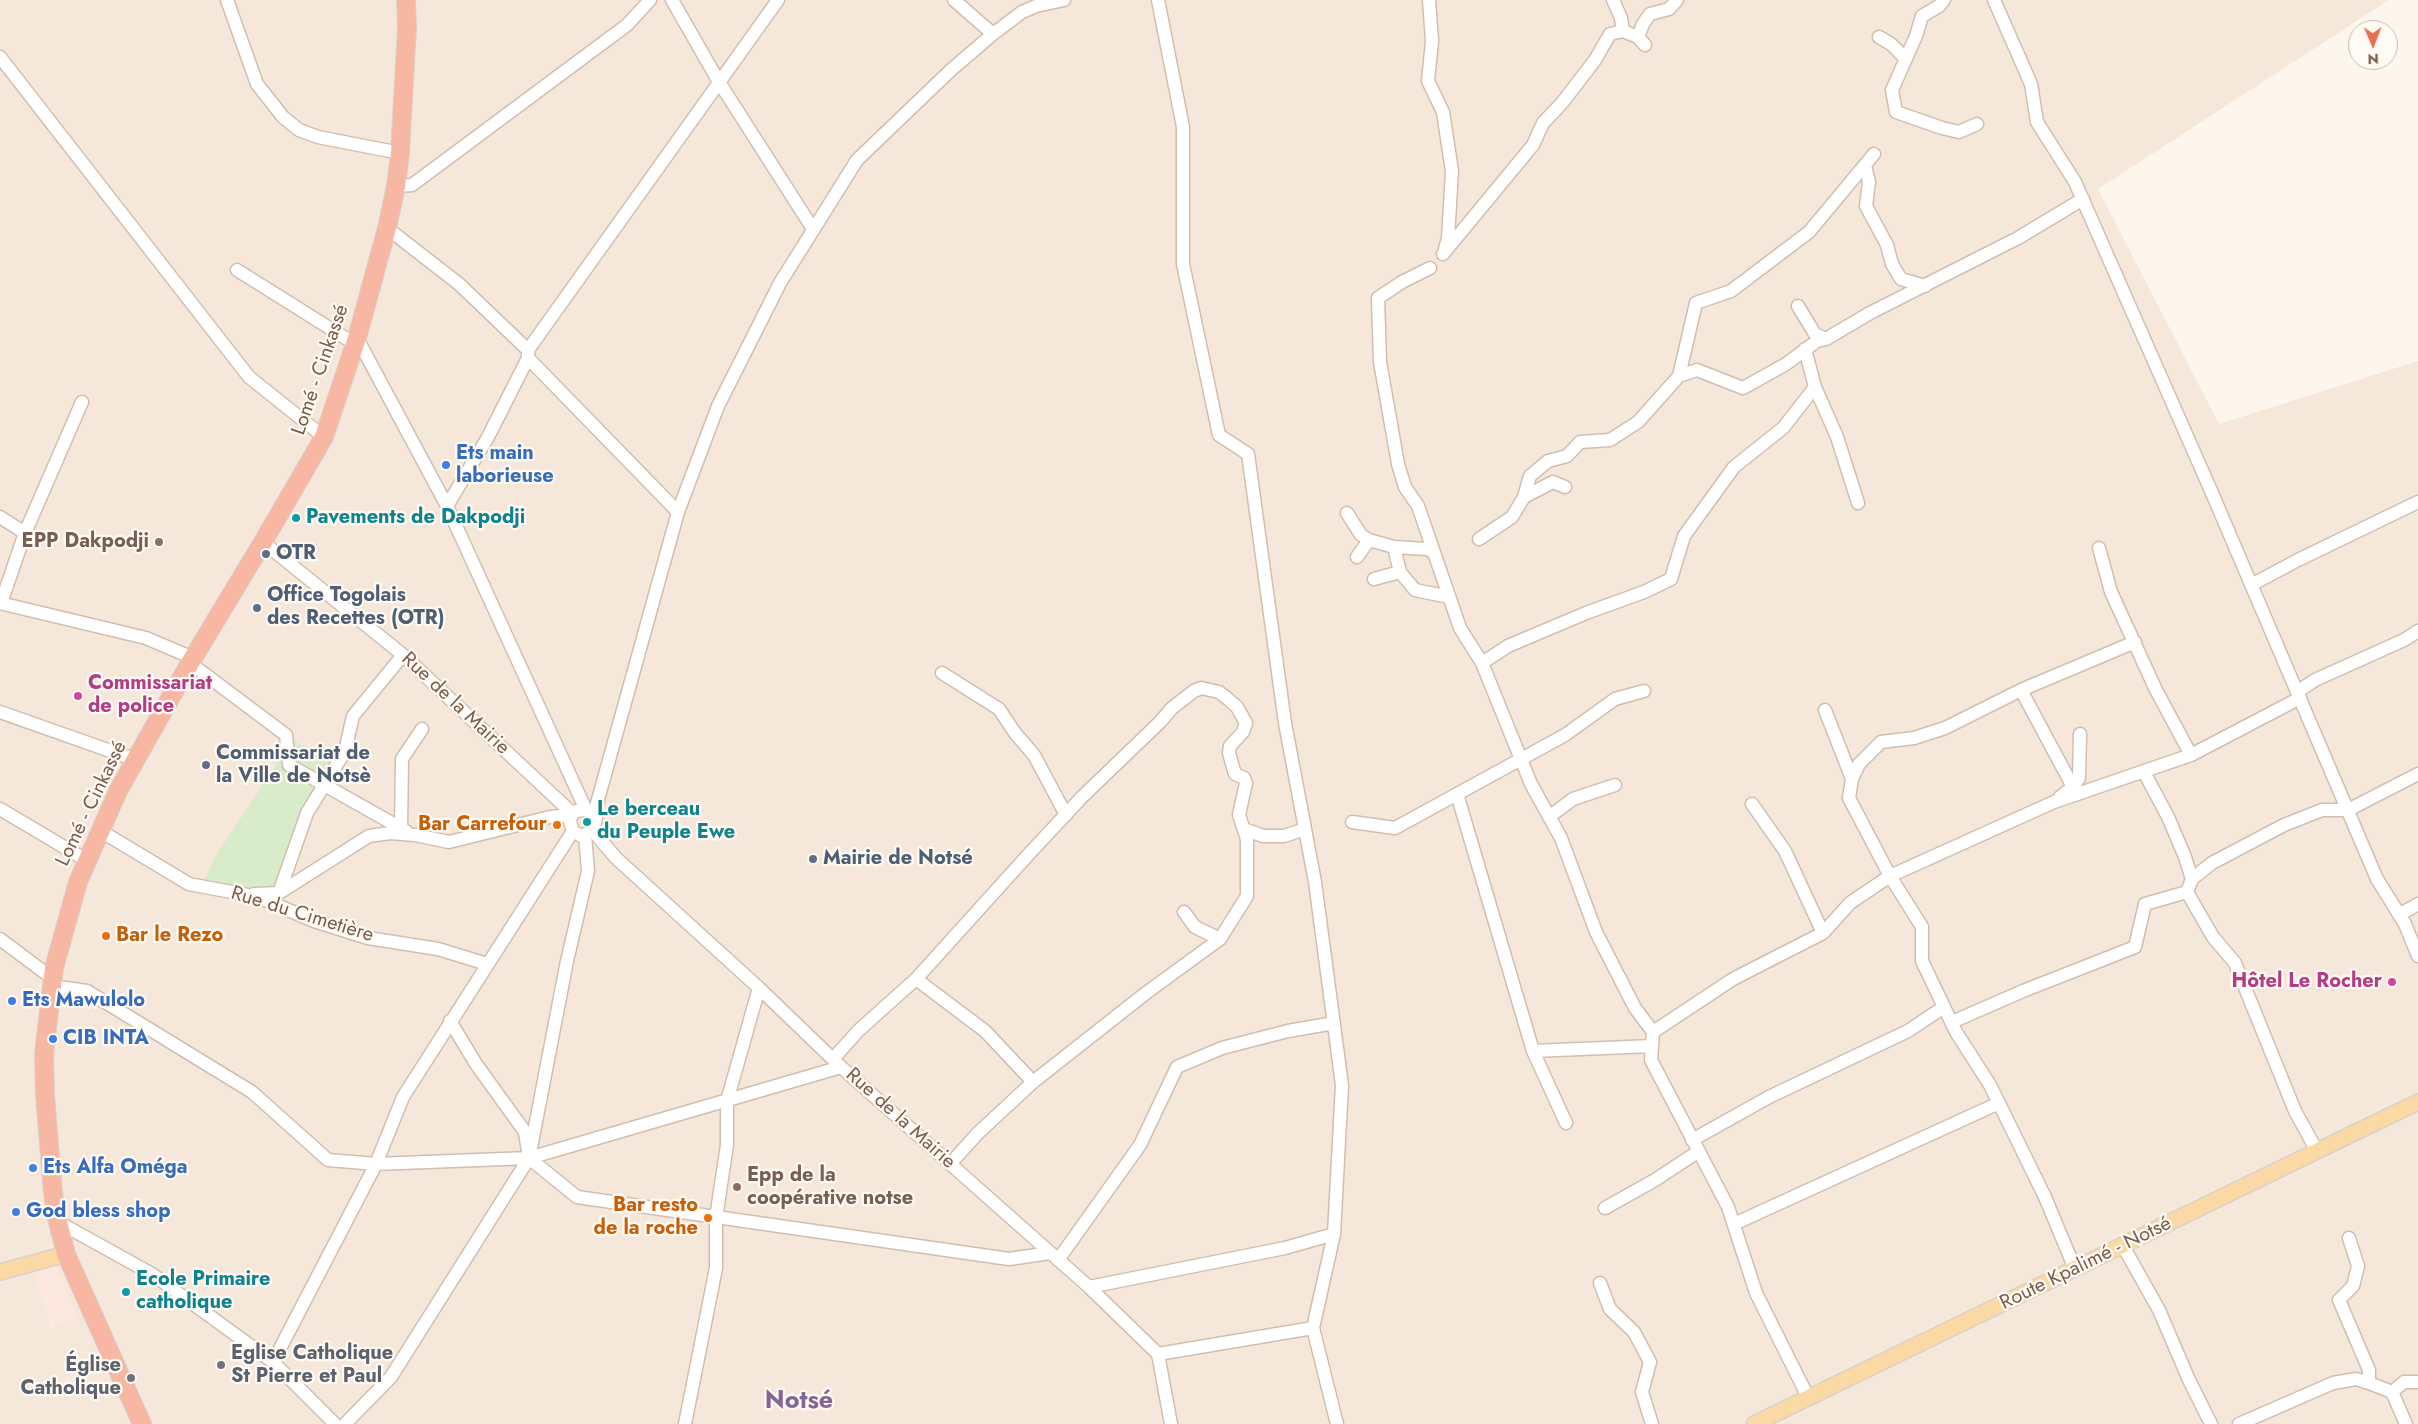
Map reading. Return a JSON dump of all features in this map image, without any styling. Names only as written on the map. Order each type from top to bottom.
[{"type":"highway","name":"Lomé - Cinkassé","points":[[142,1424],[66,1254],[58,1222],[53,1193],[45,1095],[44,1054],[52,982],[70,906],[99,830],[192,661],[324,437],[356,341],[387,228],[396,186],[400,154],[407,28],[406,0]]},
{"type":"main road","name":"Route Kpalimé - Notsé","points":[[1754,1424],[2418,1102]]},
{"type":"main road","points":[[0,1272],[66,1254]]},
{"type":"street","points":[[227,0],[257,84],[283,117],[299,130],[318,137],[400,154]]},
{"type":"street","points":[[396,186],[412,185],[627,25],[650,0]]},
{"type":"street","points":[[672,0],[719,82],[813,230]]},
{"type":"street","points":[[447,506],[488,437],[528,354],[778,0]]},
{"type":"street","points":[[954,0],[992,34]]},
{"type":"street","points":[[590,812],[678,512],[718,406],[780,283],[857,160],[952,69],[992,34],[1022,12],[1036,6],[1064,0]]},
{"type":"street","points":[[1158,0],[1182,127],[1183,264],[1219,435],[1248,454],[1285,723],[1315,882],[1342,1085],[1334,1234],[1313,1328],[1337,1424]]},
{"type":"street","points":[[1429,0],[1432,41],[1428,82],[1443,112],[1452,171],[1448,238],[1443,254],[1533,145],[1543,123],[1562,103],[1590,67],[1610,34],[1623,31],[1642,41],[1643,24],[1650,14],[1669,9],[1677,0]]},
{"type":"street","points":[[1613,0],[1621,18],[1623,31]]},
{"type":"street","points":[[1944,0],[1939,6],[1922,16],[1916,36],[1892,90],[1896,112],[1959,132],[1977,124]]},
{"type":"street","points":[[1994,0],[2031,84],[2038,122],[2075,182],[2083,199],[2377,879],[2399,914],[2418,956]]},
{"type":"street","points":[[1879,37],[1891,44],[1905,58]]},
{"type":"street","points":[[0,57],[249,377],[324,437]]},
{"type":"street","points":[[1479,539],[1512,517],[1524,497],[1530,476],[1548,461],[1567,456],[1580,442],[1610,440],[1638,422],[1679,376],[1696,302],[1731,290],[1808,232],[1874,154]]},
{"type":"street","points":[[1865,166],[1869,182],[1866,206],[1887,245],[1892,264],[1901,279],[1925,286]]},
{"type":"street","points":[[1679,376],[1698,370],[1743,388],[1786,364],[1817,341],[1826,339],[1870,313],[2018,238],[2083,199]]},
{"type":"street","points":[[387,228],[459,284],[678,512]]},
{"type":"street","points":[[1430,268],[1402,282],[1378,298],[1380,362],[1398,464],[1405,486],[1418,506],[1460,628],[1482,663],[1531,784],[1561,838],[1596,932],[1635,1008],[1653,1032],[1650,1060],[1728,1208],[1756,1293],[1808,1397]]},
{"type":"street","points":[[237,270],[356,341],[447,506],[590,812],[597,822],[589,833],[588,871],[567,961],[529,1158],[391,1377],[345,1424]]},
{"type":"street","points":[[1798,306],[1814,334],[1826,339]]},
{"type":"street","points":[[1805,350],[1815,387],[1837,437],[1858,503]]},
{"type":"street","points":[[1482,663],[1508,646],[1586,613],[1644,592],[1671,579],[1684,536],[1734,467],[1783,428],[1815,387]]},
{"type":"street","points":[[82,402],[25,533],[1,603],[146,638],[192,661],[286,735],[289,765],[401,829],[415,835]]},
{"type":"street","points":[[1524,497],[1553,482],[1566,487]]},
{"type":"street","points":[[2251,585],[2325,546],[2418,502]]},
{"type":"street","points":[[1347,513],[1361,535],[1369,540],[1394,547],[1426,549],[1433,552]]},
{"type":"street","points":[[0,517],[25,533]]},
{"type":"street","points":[[1357,557],[1369,540]]},
{"type":"street","name":"Rue de la Mairie","points":[[263,542],[403,655],[572,815]]},
{"type":"street","points":[[1394,547],[1400,572],[1415,590],[1449,597]]},
{"type":"street","points":[[2099,548],[2111,592],[2156,690],[2191,756]]},
{"type":"street","points":[[1374,579],[1400,572]]},
{"type":"street","points":[[1653,1032],[1733,979],[1823,933],[1850,903],[1890,876],[2054,802],[2191,756],[2298,695],[2315,680],[2404,640],[2418,631]]},
{"type":"street","points":[[2075,1269],[2045,1196],[1999,1103],[1952,1022],[1922,961],[1922,927],[1890,876],[1849,798],[1852,779],[1858,764],[1881,742],[1914,738],[1944,728],[2021,690],[2135,642]]},
{"type":"street","points":[[280,892],[307,813],[345,751],[353,716],[403,655]]},
{"type":"street","points":[[942,673],[999,709],[1015,733],[1034,755],[1066,815]]},
{"type":"street","points":[[0,940],[52,982],[87,991],[243,1087],[328,1160],[376,1164],[529,1158],[727,1101],[837,1063],[858,1031],[916,979],[1066,815],[1172,708],[1194,690],[1201,688],[1219,692],[1228,699],[1246,723],[1243,732],[1230,746],[1228,753],[1235,774],[1244,778],[1246,783],[1239,815],[1247,839],[1247,896],[1220,939],[1138,999],[1033,1082],[978,1133],[950,1164]]},
{"type":"street","points":[[2021,690],[2073,787]]},
{"type":"street","points":[[1352,822],[1395,828],[1565,735],[1615,699],[1644,691]]},
{"type":"street","points":[[1825,710],[1852,779]]},
{"type":"street","points":[[0,712],[136,760]]},
{"type":"street","points":[[401,829],[402,759],[422,729]]},
{"type":"street","points":[[2054,802],[2073,787],[2079,778],[2080,734]]},
{"type":"street","points":[[2144,772],[2168,817],[2192,879]]},
{"type":"street","points":[[2187,892],[2192,879],[2212,863],[2284,825],[2322,810],[2348,810],[2418,774]]},
{"type":"street","points":[[1549,817],[1573,798],[1615,785]]},
{"type":"street","points":[[1457,794],[1533,1051],[1566,1123]]},
{"type":"street","points":[[1752,804],[1786,851],[1823,933]]},
{"type":"street","points":[[0,809],[86,860]]},
{"type":"street","points":[[573,831],[570,822],[572,815],[576,811],[590,812]]},
{"type":"street","points":[[246,895],[280,892],[369,836],[390,833],[415,835],[449,842],[550,817],[572,815]]},
{"type":"street","points":[[1244,829],[1263,836],[1284,836],[1305,829]]},
{"type":"street","name":"Rue du Cimetière","points":[[99,830],[189,884],[258,898],[314,921],[368,938],[438,949],[487,964]]},
{"type":"street","points":[[573,831],[589,833]]},
{"type":"street","points":[[273,1362],[376,1164],[403,1097],[573,831]]},
{"type":"street","name":"Rue de la Mairie","points":[[589,833],[759,988],[837,1063],[1090,1287],[1158,1354]]},
{"type":"street","points":[[1952,1022],[2023,991],[2135,947],[2145,904],[2187,892]]},
{"type":"street","points":[[2187,892],[2214,937],[2235,962],[2295,1111],[2317,1151]]},
{"type":"street","points":[[2399,914],[2418,904]]},
{"type":"street","points":[[1184,912],[1195,928],[1220,939]]},
{"type":"street","points":[[916,979],[985,1031],[1033,1082]]},
{"type":"street","points":[[685,1424],[716,1268],[716,1218],[727,1145],[727,1101],[759,988]]},
{"type":"street","points":[[1692,1140],[1769,1096],[1908,1031],[1944,1007]]},
{"type":"street","points":[[450,1021],[476,1064],[525,1132],[529,1158],[577,1197],[1009,1259],[1054,1257],[1140,1145],[1177,1067],[1222,1048],[1288,1030],[1334,1023]]},
{"type":"street","points":[[1533,1051],[1652,1046]]},
{"type":"street","points":[[1734,1224],[1999,1103]]},
{"type":"street","points":[[1604,1208],[1655,1180],[1699,1152]]},
{"type":"street","points":[[58,1222],[152,1274],[273,1362],[335,1424]]},
{"type":"street","points":[[1090,1287],[1285,1248],[1334,1234]]},
{"type":"street","points":[[2349,1238],[2358,1266],[2353,1286],[2339,1300],[2369,1370],[2370,1383]]},
{"type":"street","points":[[2123,1246],[2159,1310],[2189,1380],[2211,1424]]},
{"type":"street","points":[[1600,1283],[1610,1309],[1634,1332],[1650,1362],[1642,1392],[1652,1424]]},
{"type":"street","points":[[1171,1424],[1158,1354],[1313,1328]]},
{"type":"street","points":[[2239,1424],[2333,1382],[2356,1380],[2370,1383],[2392,1392],[2406,1424]]},
{"type":"street","points":[[2392,1392],[2404,1382],[2418,1382]]},
{"type":"shaded area","points":[[0,0],[2389,0],[2358,20],[2348,20],[2348,27],[2098,189],[2219,424],[2418,361],[2418,1424],[0,1424]]},
{"type":"shaded area","points":[[55,1265],[77,1315],[51,1328],[34,1270]]},
{"type":"green space","points":[[293,740],[338,767],[306,813],[279,891],[247,891],[205,880],[213,860]]},
{"type":"place","name":"Ets main laborieuse","points":[[446,465]]},
{"type":"place","name":"Pavements de Dakpodji","points":[[296,518]]},
{"type":"place","name":"EPP Dakpodji","points":[[159,542]]},
{"type":"place","name":"OTR","points":[[266,554]]},
{"type":"place","name":"Office Togolais des Recettes (OTR)","points":[[257,608]]},
{"type":"place","name":"Commissariat de police","points":[[78,696]]},
{"type":"place","name":"Commissariat de la Ville de Notsè","points":[[206,765]]},
{"type":"place","name":"Le berceau du Peuple Ewe","points":[[587,822]]},
{"type":"place","name":"Bar Carrefour","points":[[557,825]]},
{"type":"place","name":"Mairie de Notsé","points":[[813,859]]},
{"type":"place","name":"Bar le Rezo","points":[[106,936]]},
{"type":"place","name":"Hôtel Le Rocher","points":[[2392,982]]},
{"type":"place","name":"Ets Mawulolo","points":[[12,1001]]},
{"type":"place","name":"CIB INTA","points":[[53,1039]]},
{"type":"place","name":"Ets Alfa Oméga","points":[[33,1168]]},
{"type":"place","name":"Epp de la coopérative notse","points":[[737,1187]]},
{"type":"place","name":"God bless shop","points":[[16,1212]]},
{"type":"place","name":"Bar resto de la roche","points":[[708,1218]]},
{"type":"place","name":"Ecole Primaire catholique","points":[[126,1292]]},
{"type":"place","name":"Eglise Catholique St Pierre et Paul","points":[[221,1365]]},
{"type":"place","name":"Église Catholique","points":[[131,1378]]},
{"type":"district","name":"Notsé","points":[[799,1402]]}]
